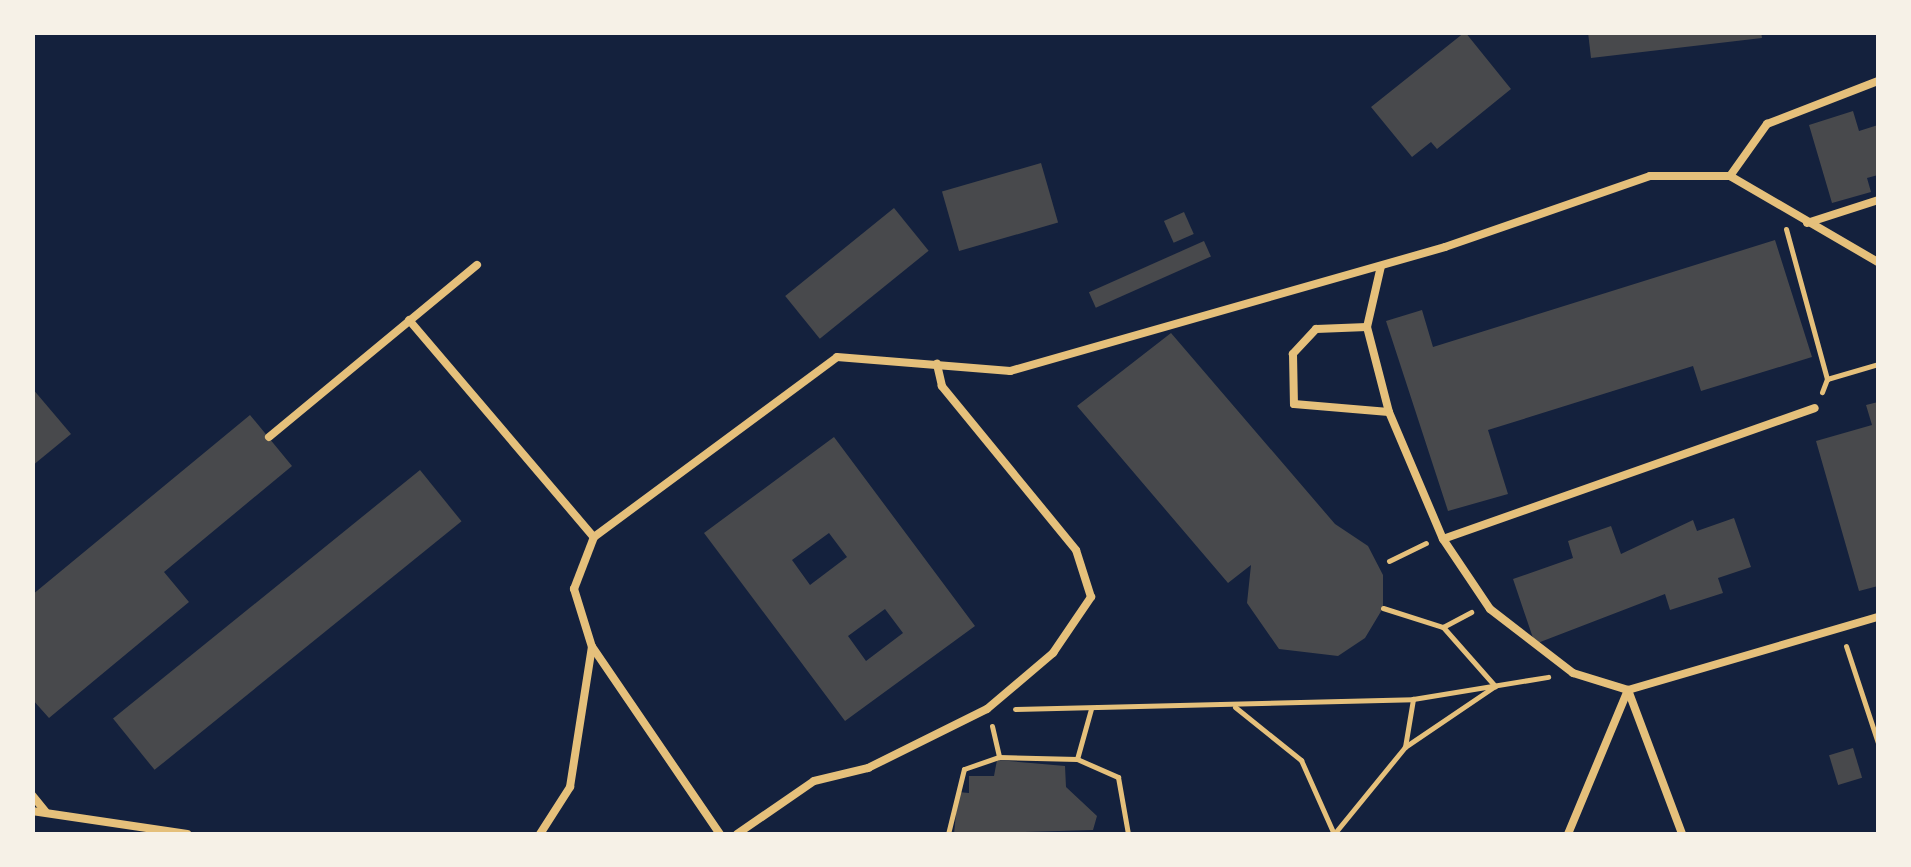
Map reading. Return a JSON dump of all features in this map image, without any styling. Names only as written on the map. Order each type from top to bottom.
[{"type":"lane","points":[[1730,176],[1767,124],[1878,80]]},
{"type":"lane","points":[[720,834],[592,647],[574,589],[594,537],[837,357],[1010,371],[1381,266],[1650,176],[1730,176],[1878,262]]},
{"type":"lane","points":[[1806,223],[1878,200]]},
{"type":"lane","points":[[270,436],[476,265]]},
{"type":"lane","points":[[1381,266],[1367,328],[1389,412],[1443,539],[1490,610],[1573,673],[1628,690],[1878,617]]},
{"type":"lane","points":[[410,320],[594,537]]},
{"type":"lane","points":[[1367,328],[1316,330],[1293,354],[1288,380],[1294,404],[1318,413],[1389,412]]},
{"type":"lane","points":[[737,834],[814,782],[868,768],[988,708],[1052,652],[1091,597],[1076,550],[942,386],[936,364]]},
{"type":"lane","points":[[1443,539],[1815,408]]},
{"type":"lane","points":[[540,834],[570,788],[592,647]]},
{"type":"lane","points":[[1568,834],[1628,690]]},
{"type":"lane","points":[[1628,690],[1682,834]]},
{"type":"lane","points":[[32,795],[46,812]]},
{"type":"lane","points":[[32,811],[186,834]]},
{"type":"path","points":[[1780,208],[1827,379],[1815,408]]},
{"type":"path","points":[[1827,379],[1878,364]]},
{"type":"path","points":[[1389,561],[1429,542]]},
{"type":"path","points":[[1382,608],[1442,627],[1495,686]]},
{"type":"path","points":[[1442,627],[1456,622]]},
{"type":"path","points":[[1840,627],[1878,742]]},
{"type":"path","points":[[999,757],[988,708],[1234,706],[1413,699],[1573,673]]},
{"type":"path","points":[[1234,706],[1301,760],[1334,834],[1404,747],[1495,686]]},
{"type":"path","points":[[1404,747],[1413,699]]},
{"type":"path","points":[[1077,759],[1092,708]]},
{"type":"path","points":[[948,834],[964,768],[999,757],[1077,759],[1118,776],[1128,834]]},
{"type":"building","points":[[1465,32],[1511,89],[1437,149],[1431,142],[1412,157],[1371,107]]},
{"type":"building","points":[[1588,32],[1761,32],[1762,38],[1591,58]]},
{"type":"building","points":[[1853,111],[1859,131],[1878,125],[1878,175],[1867,178],[1871,192],[1832,203],[1809,125]]},
{"type":"building","points":[[1041,163],[1058,223],[959,251],[942,191]]},
{"type":"building","points":[[894,208],[929,251],[820,339],[785,296]]},
{"type":"building","points":[[1184,212],[1194,234],[1174,243],[1164,221]]},
{"type":"building","points":[[1775,240],[1812,357],[1701,391],[1693,366],[1488,430],[1508,494],[1448,511],[1386,321],[1422,310],[1433,347]]},
{"type":"building","points":[[1204,241],[1211,257],[1096,308],[1089,292]]},
{"type":"building","points":[[1171,333],[1335,524],[1368,546],[1383,575],[1383,608],[1365,638],[1338,656],[1279,649],[1247,603],[1251,565],[1228,583],[1077,406]]},
{"type":"building","points":[[32,388],[71,434],[32,466]]},
{"type":"building","points":[[1878,402],[1878,586],[1859,591],[1816,441],[1872,425],[1866,405]]},
{"type":"building","points":[[250,415],[292,466],[164,572],[189,602],[49,718],[32,699],[32,595]]},
{"type":"building","points":[[834,437],[975,626],[845,721],[704,533]],"holes":[[[829,533],[847,557],[810,585],[792,560]],[[885,609],[903,633],[866,661],[848,636]]]},
{"type":"building","points":[[420,470],[462,521],[155,770],[113,719]]},
{"type":"building","points":[[1734,518],[1751,567],[1718,578],[1723,593],[1670,610],[1665,594],[1535,644],[1513,579],[1573,558],[1568,541],[1611,526],[1621,554],[1693,520],[1697,531]]},
{"type":"building","points":[[1853,748],[1862,778],[1838,785],[1829,755]]},
{"type":"building","points":[[997,760],[1065,766],[1066,787],[1097,816],[1093,830],[954,834],[958,792],[969,793],[969,776],[994,776]]}]
